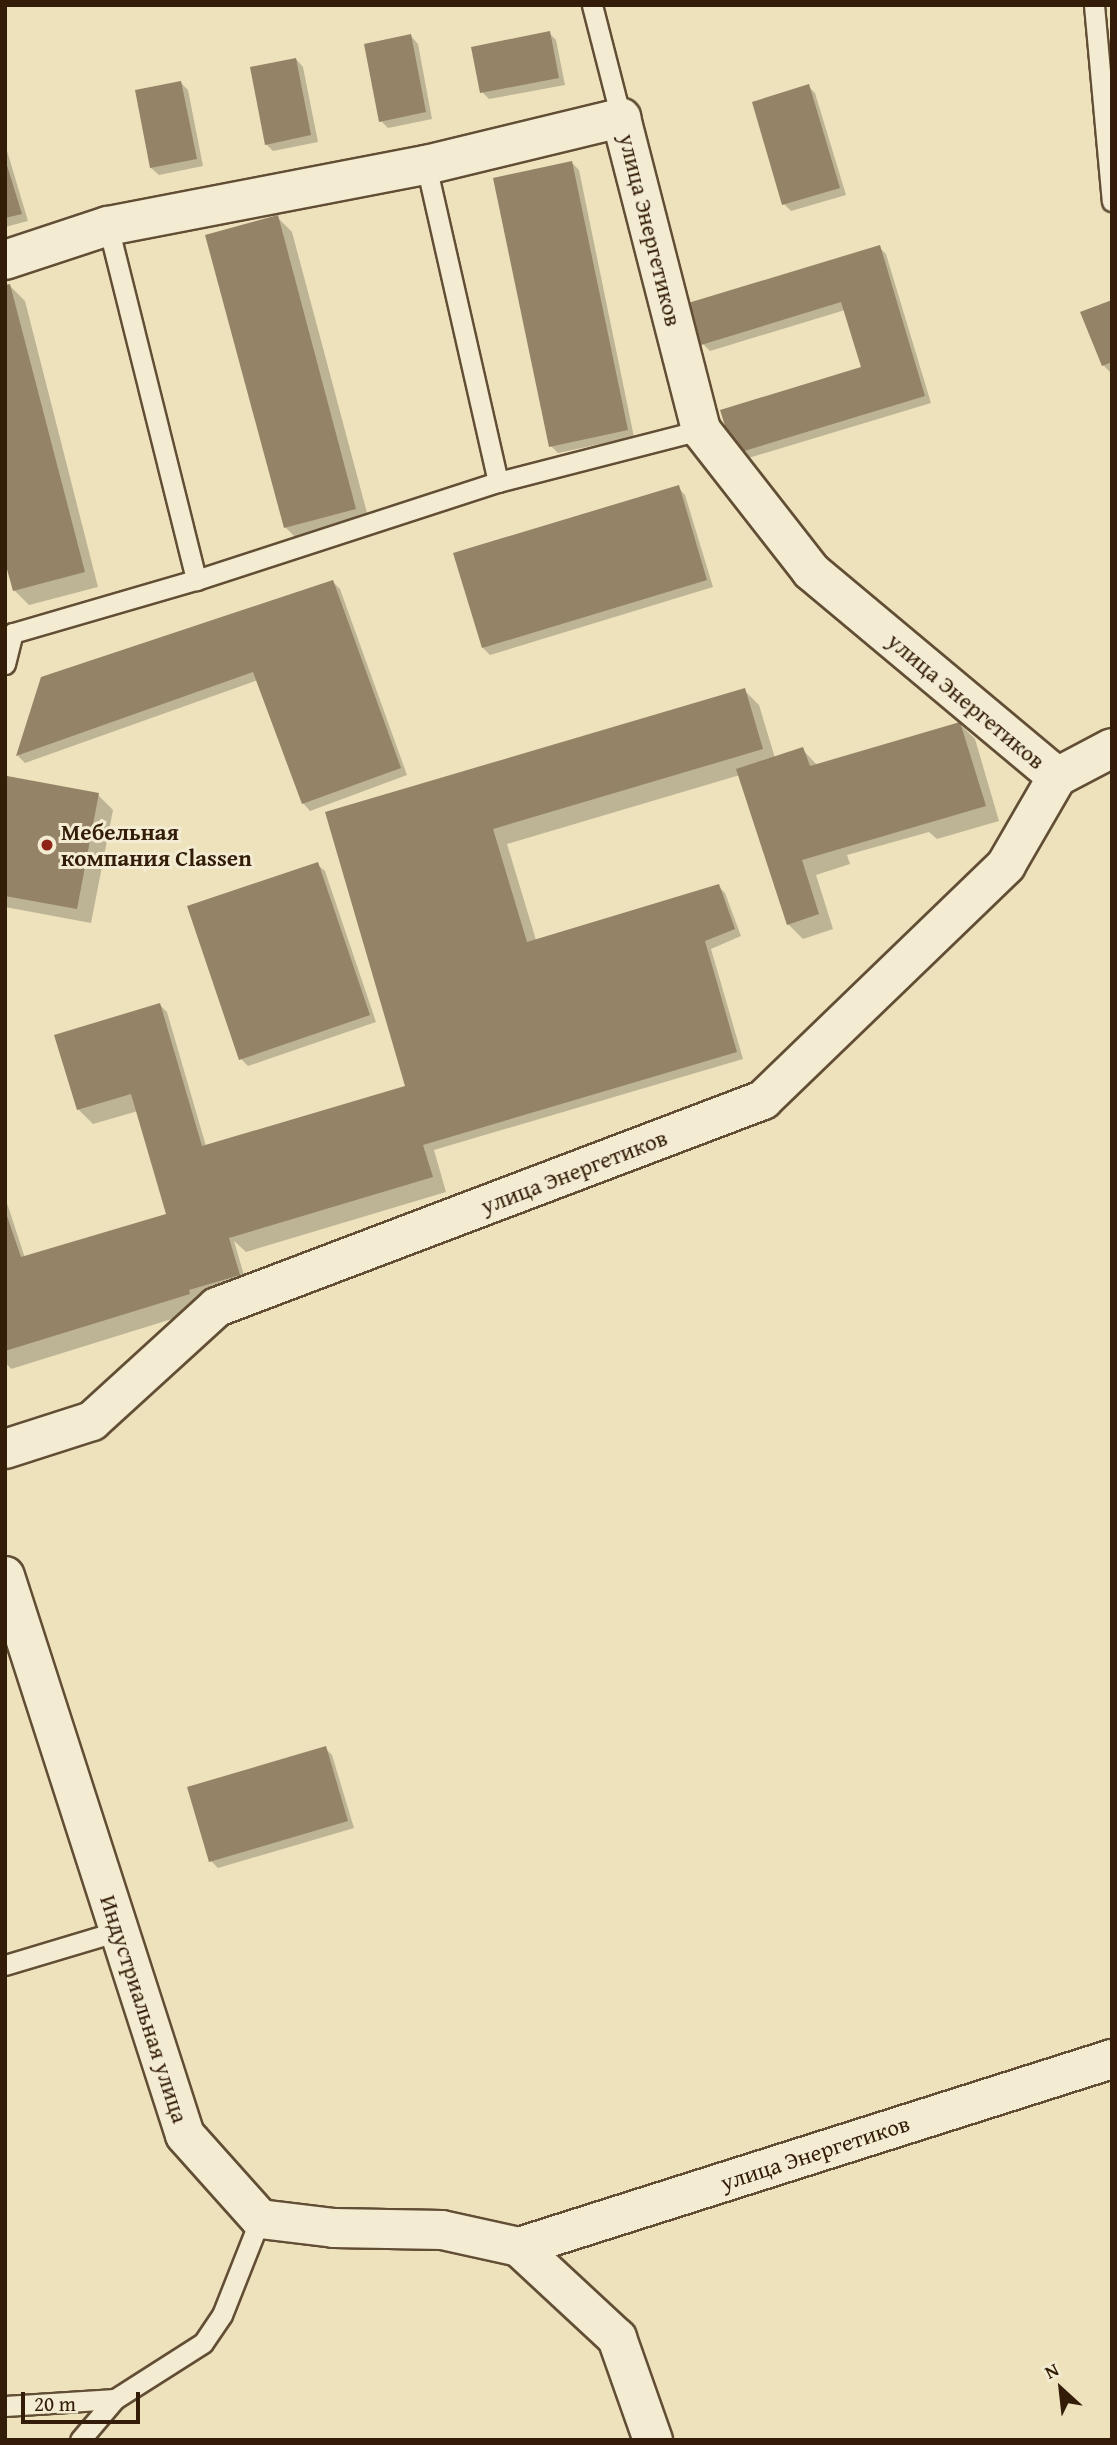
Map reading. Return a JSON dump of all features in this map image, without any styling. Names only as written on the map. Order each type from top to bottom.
[{"type":"street","name":"улица Энергетиков","points":[[5,260],[108,226],[426,165],[621,118],[701,430],[811,571],[1057,777]]},
{"type":"street","name":"улица Энергетиков","points":[[5,1449],[92,1421],[217,1307],[763,1100],[1006,865],[1057,777],[1112,748]]},
{"type":"street","name":"Индустриальная улица","points":[[5,1576],[184,2135],[260,2219]]},
{"type":"street","name":"улица Энергетиков","points":[[519,2247],[1112,2059]]},
{"type":"street","points":[[260,2219],[334,2228],[442,2230],[519,2247],[617,2338],[653,2440]]},
{"type":"lane","points":[[592,5],[621,118]]},
{"type":"lane","points":[[1094,5],[1112,201]]},
{"type":"lane","points":[[426,165],[498,482]]},
{"type":"lane","points":[[108,226],[195,580]]},
{"type":"lane","points":[[5,664],[13,632],[195,580],[498,482],[701,430]]},
{"type":"lane","points":[[5,1965],[118,1931]]},
{"type":"lane","points":[[80,2440],[115,2399],[203,2343],[222,2315],[260,2219]]},
{"type":"lane","points":[[5,2406],[115,2399]]},
{"type":"building","points":[[550,31],[559,78],[480,93],[471,47]]},
{"type":"building","points":[[411,34],[426,112],[379,122],[364,44]]},
{"type":"building","points":[[296,58],[311,135],[265,145],[250,67]]},
{"type":"building","points":[[181,81],[197,159],[150,168],[135,90]]},
{"type":"building","points":[[809,84],[840,188],[782,205],[752,102]]},
{"type":"building","points":[[5,159],[22,214],[5,218]]},
{"type":"building","points":[[572,161],[628,430],[549,447],[493,178]]},
{"type":"building","points":[[278,215],[356,509],[284,528],[205,235]]},
{"type":"building","points":[[880,245],[925,396],[734,454],[720,410],[861,367],[841,302],[701,345],[688,303]]},
{"type":"building","points":[[10,284],[85,572],[13,591],[5,562],[5,285]]},
{"type":"building","points":[[1112,300],[1112,362],[1102,366],[1080,312]]},
{"type":"building","points":[[679,485],[707,580],[482,648],[453,553]]},
{"type":"building","points":[[333,580],[401,768],[302,804],[253,672],[16,756],[41,677]]},
{"type":"building","points":[[745,688],[763,749],[493,829],[527,942],[719,884],[735,929],[705,941],[737,1052],[423,1145],[433,1177],[229,1238],[240,1275],[189,1290],[190,1294],[5,1351],[5,1210],[21,1257],[166,1214],[131,1094],[77,1110],[54,1035],[160,1003],[202,1146],[405,1086],[325,812]]},
{"type":"building","points":[[960,722],[986,806],[802,860],[819,914],[787,925],[736,769],[803,747],[810,766]]},
{"type":"building","name":"Мебельная компания Сlassen","points":[[7,776],[99,793],[77,909],[5,896]]},
{"type":"building","points":[[318,862],[370,1015],[239,1060],[187,906]]},
{"type":"building","points":[[326,1746],[348,1821],[209,1862],[187,1787]]},
{"type":"place","name":"Мебельная компания Сlassen","points":[[47,845]]}]
